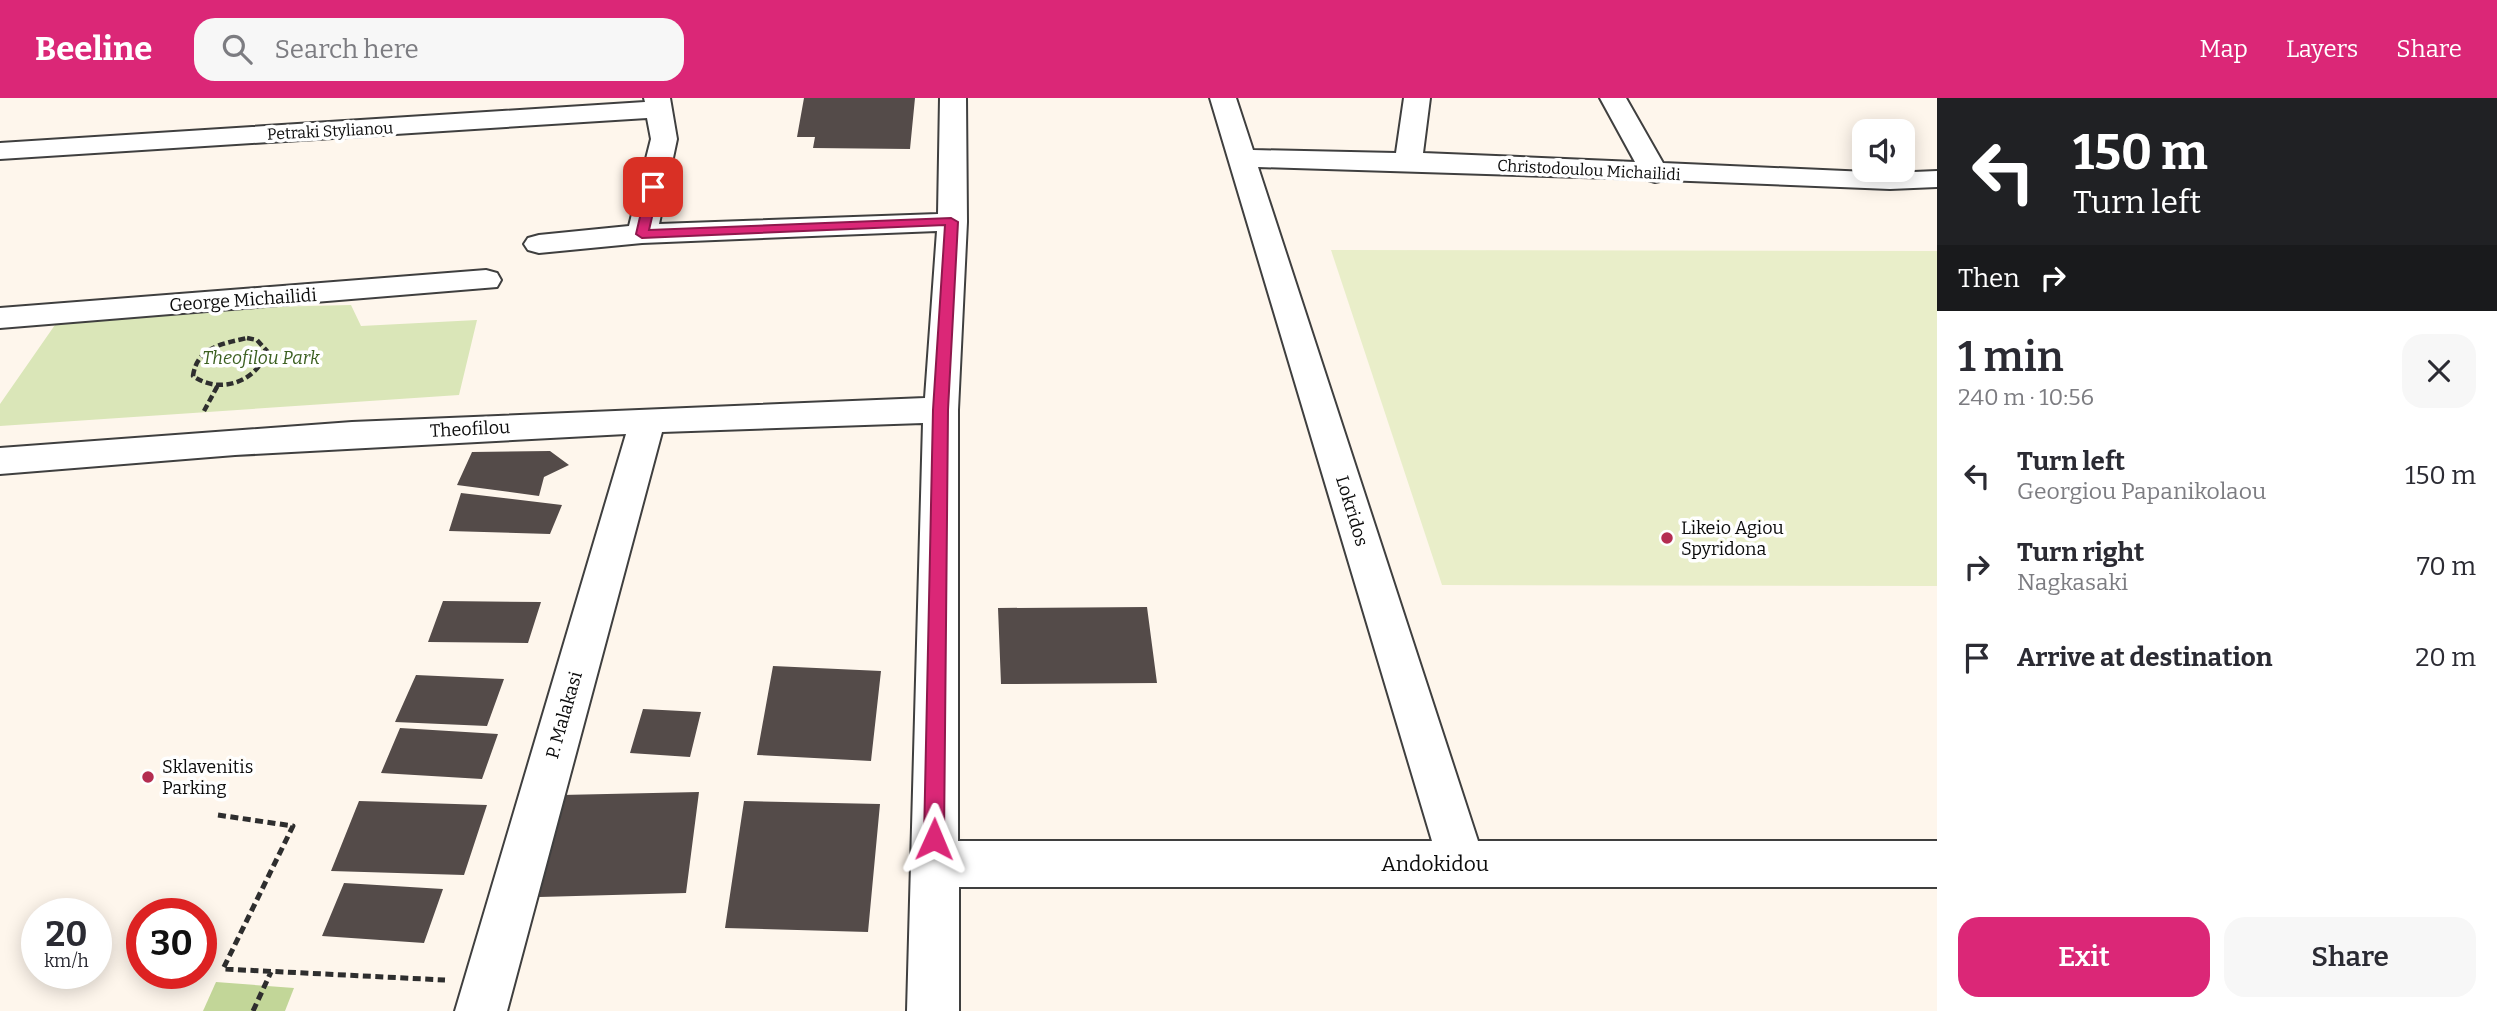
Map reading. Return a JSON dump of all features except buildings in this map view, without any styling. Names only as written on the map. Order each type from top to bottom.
[{"type":"street","points":[[933,1011],[941,410],[951,222],[953,98]]},
{"type":"street","name":"Lokridos","points":[[1223,98],[1462,864]]},
{"type":"street","points":[[1408,161],[1417,98]]},
{"type":"street","points":[[1613,98],[1655,174]]},
{"type":"street","points":[[642,234],[664,139],[658,104]]},
{"type":"street","name":"Petraki Stylianou","points":[[0,151],[453,111],[658,104]]},
{"type":"street","name":"Christodoulou Michailidi","points":[[1242,158],[1408,161],[1655,174],[1890,181],[1937,178]]},
{"type":"street","points":[[539,244],[642,234],[951,222]]},
{"type":"street","name":"George Michailidi","points":[[0,318],[486,280]]},
{"type":"street","name":"Theofilou","points":[[0,461],[223,442],[648,420],[941,410]]},
{"type":"street","name":"P. Malakasi","points":[[484,997],[648,420]]},
{"type":"street","name":"Andokidou","points":[[934,864],[1937,864]]},
{"type":"path","points":[[204,411],[218,385],[243,379],[261,366],[266,359],[264,345],[257,340],[235,339],[201,354],[192,370],[193,376],[198,382],[218,385]]},
{"type":"path","points":[[218,815],[293,825],[223,969],[271,972],[484,997]]},
{"type":"path","points":[[253,1011],[271,972]]},
{"type":"green space","name":"Likeio Agiou Spyridona","points":[[1331,250],[1937,251],[1937,586],[1442,585]]},
{"type":"green space","name":"Theofilou Park","points":[[351,305],[361,326],[477,320],[459,395],[0,426],[0,404],[57,322],[266,307]]},
{"type":"green space","points":[[217,982],[294,988],[285,1011],[203,1011],[213,989],[217,989]]},
{"type":"place","name":"Likeio Agiou Spyridona","points":[[1667,538]]},
{"type":"place","name":"Sklavenitis Parking","points":[[148,777]]},
{"type":"route","points":[[653,187],[642,234],[951,222],[941,410],[934,839]]}]
